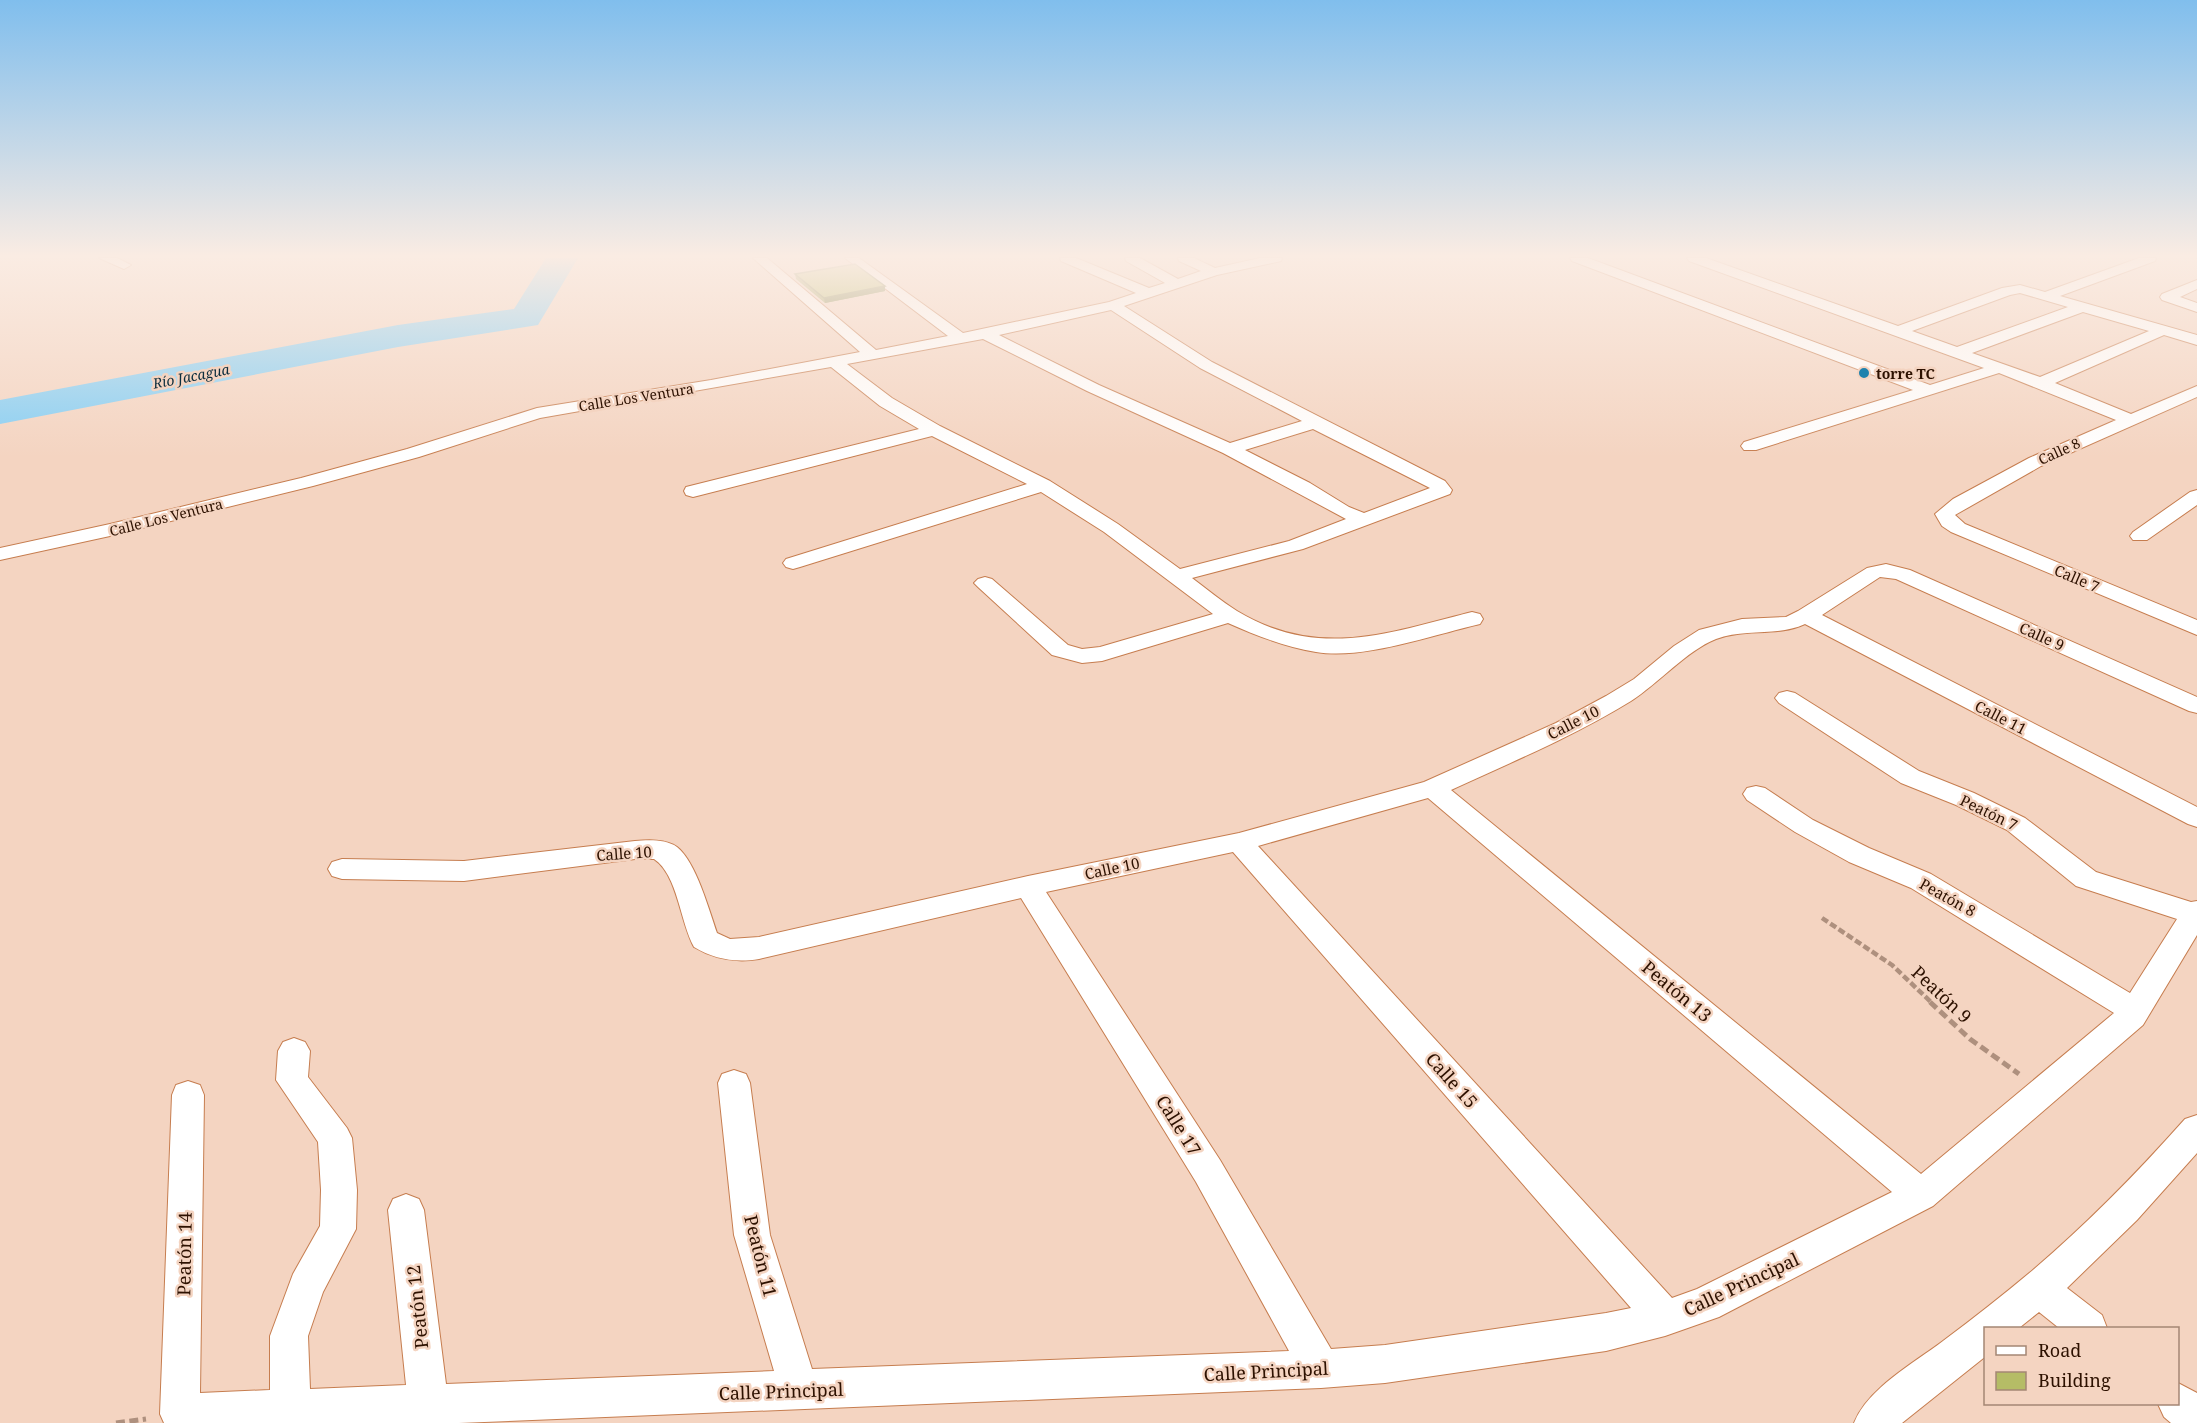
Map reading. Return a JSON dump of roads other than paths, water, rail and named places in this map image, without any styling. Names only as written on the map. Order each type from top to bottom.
[{"type":"street","points":[[837,324],[874,356]]},
{"type":"street","points":[[941,324],[961,339]]},
{"type":"street","name":"Calle Los Ventura","points":[[0,554],[110,530],[306,482],[413,453],[521,416],[874,356],[1027,324]]},
{"type":"street","points":[[1143,324],[1206,365],[1442,488],[1441,493],[1274,552],[1177,576]]},
{"type":"street","points":[[1754,324],[1932,391]]},
{"type":"street","points":[[1880,324],[2041,382],[2128,419]]},
{"type":"street","points":[[1899,331],[1917,324]]},
{"type":"street","points":[[1959,352],[2035,324]]},
{"type":"street","points":[[2144,324],[2197,340]]},
{"type":"street","points":[[2041,382],[2164,330]]},
{"type":"street","points":[[985,334],[1093,388],[1230,449],[1303,487],[1342,511],[1364,519]]},
{"type":"street","points":[[834,362],[886,402],[934,430],[1043,485],[1111,528],[1230,616],[1270,634],[1318,646],[1367,645],[1472,619]]},
{"type":"street","points":[[1750,447],[2000,368]]},
{"type":"street","name":"Calle 8","points":[[1958,528],[1949,522],[1945,514],[1960,502],[2035,462],[2128,419],[2197,391]]},
{"type":"street","points":[[1230,449],[1309,423],[1318,423]]},
{"type":"street","points":[[693,491],[934,430]]},
{"type":"street","points":[[794,563],[1043,485]]},
{"type":"street","points":[[2140,536],[2197,496]]},
{"type":"street","name":"Calle 7","points":[[1958,528],[2197,628]]},
{"type":"street","name":"Calle 10","points":[[342,869],[464,871],[635,850],[659,850],[672,860],[691,901],[704,939],[716,947],[743,951],[1028,886],[1239,842],[1433,788],[1565,728],[1614,701],[1642,684],[1682,651],[1707,635],[1742,626],[1790,623],[1806,616],[1874,572],[1886,570]]},
{"type":"street","name":"Calle 9","points":[[1886,570],[1914,579],[2197,706]]},
{"type":"street","points":[[985,583],[1060,650],[1082,656],[1102,654],[1230,616]]},
{"type":"street","name":"Calle 11","points":[[1806,616],[2197,818]]},
{"type":"street","name":"Peatón 7","points":[[1787,698],[1910,777],[1965,799],[2016,824],[2086,879],[2196,912]]},
{"type":"street","name":"Peatón 13","points":[[1433,788],[1921,1195]]},
{"type":"street","name":"Peatón 8","points":[[1756,794],[1831,840],[1931,887],[2135,1011]]},
{"type":"street","name":"Calle 15","points":[[1239,842],[1665,1318]]},
{"type":"street","name":"Calle 17","points":[[1028,886],[1208,1171],[1321,1369]]},
{"type":"street","name":"Calle Principal","points":[[180,1414],[1321,1369],[1385,1364],[1606,1332],[1665,1318],[1706,1304],[1921,1195],[2132,1016],[2196,912]]},
{"type":"street","points":[[291,1409],[288,1336],[306,1286],[338,1229],[339,1190],[335,1138],[292,1080],[294,1051]]},
{"type":"street","name":"Peatón 11","points":[[734,1083],[752,1234],[799,1390]]},
{"type":"street","name":"Peatón 14","points":[[180,1414],[188,1095]]},
{"type":"street","points":[[1993,1327],[2040,1290],[2195,1136]]},
{"type":"street","name":"Peatón 12","points":[[406,1210],[428,1404]]},
{"type":"street","points":[[2040,1290],[2086,1327]]},
{"type":"street","points":[[1874,1423],[1889,1407],[1984,1334]]},
{"type":"street","points":[[2179,1404],[2197,1419]]},
{"type":"waterway","name":"Río Jacagua","points":[[0,412],[398,336],[480,324]]},
{"type":"place","name":"torre TC","points":[[1864,373]]}]
